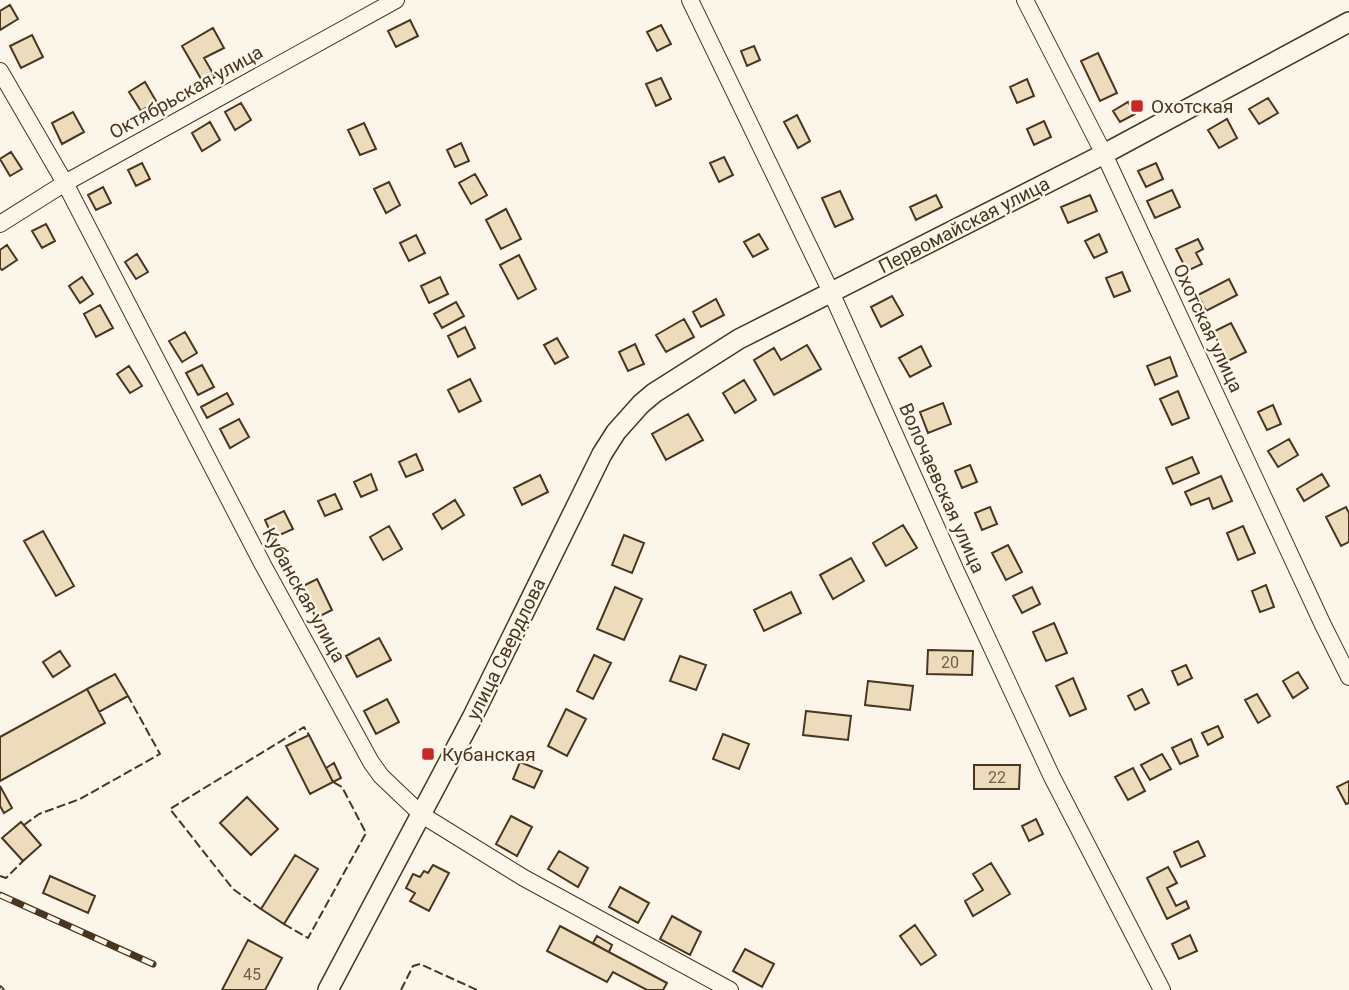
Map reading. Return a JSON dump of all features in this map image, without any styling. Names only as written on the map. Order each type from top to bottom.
[{"type":"main road","name":"Первомайская улица","points":[[602,454],[629,415],[654,393],[739,339],[1104,154],[1349,22]]},
{"type":"main road","name":"улица Свердлова","points":[[328,990],[472,718],[602,454]]},
{"type":"street","name":"Октябрьская улица","points":[[0,224],[65,183],[396,0]]},
{"type":"street","name":"Волочаевская улица","points":[[690,0],[831,292],[1052,777],[1162,990]]},
{"type":"street","name":"Охотская улица","points":[[1025,0],[1104,154],[1349,677]]},
{"type":"street","name":"Кубанская улица","points":[[0,71],[65,183],[262,565],[370,762],[422,815],[524,878],[730,990]]},
{"type":"building","points":[[10,5],[18,19],[0,30],[0,11]]},
{"type":"building","points":[[410,20],[418,36],[396,47],[388,31]]},
{"type":"building","points":[[661,25],[671,44],[657,51],[647,32]]},
{"type":"building","points":[[213,28],[224,48],[204,58],[215,77],[204,84],[182,46]]},
{"type":"building","points":[[32,35],[43,57],[21,68],[10,46]]},
{"type":"building","points":[[754,46],[760,60],[747,66],[741,51]]},
{"type":"building","points":[[1098,53],[1117,93],[1100,101],[1081,61]]},
{"type":"building","points":[[661,78],[671,99],[656,106],[646,84]]},
{"type":"building","points":[[1027,79],[1034,96],[1017,103],[1010,87]]},
{"type":"building","points":[[145,82],[156,101],[141,111],[129,92]]},
{"type":"building","points":[[1268,98],[1278,113],[1259,124],[1249,109]]},
{"type":"building","points":[[1128,102],[1135,114],[1120,122],[1113,111]]},
{"type":"building","points":[[241,103],[251,120],[235,130],[225,112]]},
{"type":"building","points":[[73,112],[84,132],[62,144],[52,123]]},
{"type":"building","points":[[797,115],[810,141],[798,148],[784,122]]},
{"type":"building","points":[[1227,119],[1237,138],[1219,148],[1208,130]]},
{"type":"building","points":[[1044,121],[1051,137],[1034,145],[1027,129]]},
{"type":"building","points":[[210,122],[220,140],[202,151],[192,133]]},
{"type":"building","points":[[364,123],[376,149],[360,155],[348,130]]},
{"type":"building","points":[[461,143],[469,161],[455,167],[447,150]]},
{"type":"building","points":[[11,152],[22,169],[10,176],[0,159]]},
{"type":"building","points":[[724,157],[733,175],[719,182],[710,163]]},
{"type":"building","points":[[142,163],[150,179],[136,186],[128,170]]},
{"type":"building","points":[[1156,163],[1163,179],[1146,187],[1138,171]]},
{"type":"building","points":[[475,174],[487,195],[471,204],[459,183]]},
{"type":"building","points":[[389,182],[400,205],[386,213],[374,189]]},
{"type":"building","points":[[103,187],[111,203],[96,210],[88,195]]},
{"type":"building","points":[[1172,190],[1180,207],[1155,218],[1147,201]]},
{"type":"building","points":[[840,191],[853,219],[835,227],[822,198]]},
{"type":"building","points":[[936,195],[942,207],[916,220],[910,207]]},
{"type":"building","points":[[1090,195],[1097,211],[1068,223],[1061,207]]},
{"type":"building","points":[[506,209],[521,239],[501,249],[486,220]]},
{"type":"building","points":[[46,224],[55,241],[42,248],[32,231]]},
{"type":"building","points":[[759,234],[768,249],[753,257],[744,242]]},
{"type":"building","points":[[1099,234],[1107,252],[1094,258],[1085,241]]},
{"type":"building","points":[[416,235],[425,253],[409,261],[400,243]]},
{"type":"building","points":[[1198,239],[1203,249],[1196,253],[1202,264],[1187,271],[1176,249]]},
{"type":"building","points":[[7,245],[17,260],[2,270],[0,250]]},
{"type":"building","points":[[137,254],[148,272],[136,279],[125,262]]},
{"type":"building","points":[[519,255],[536,289],[518,299],[500,265]]},
{"type":"building","points":[[1122,272],[1130,291],[1114,297],[1106,278]]},
{"type":"building","points":[[82,277],[93,294],[80,303],[69,286]]},
{"type":"building","points":[[440,277],[448,294],[429,303],[421,286]]},
{"type":"building","points":[[1229,279],[1237,295],[1206,311],[1198,295]]},
{"type":"building","points":[[892,296],[903,315],[881,327],[871,307]]},
{"type":"building","points":[[716,299],[724,315],[701,327],[693,312]]},
{"type":"building","points":[[456,302],[464,316],[442,328],[434,314]]},
{"type":"building","points":[[100,305],[113,328],[96,337],[84,314]]},
{"type":"building","points":[[684,319],[694,337],[666,352],[656,335]]},
{"type":"building","points":[[1231,323],[1246,352],[1228,361],[1213,332]]},
{"type":"building","points":[[465,327],[475,348],[458,357],[448,336]]},
{"type":"building","points":[[185,332],[197,353],[182,362],[169,341]]},
{"type":"building","points":[[557,338],[568,357],[555,364],[544,345]]},
{"type":"building","points":[[635,344],[644,364],[628,371],[619,352]]},
{"type":"building","points":[[807,345],[821,369],[774,395],[754,360],[774,348],[781,360]]},
{"type":"building","points":[[921,346],[931,366],[910,377],[899,358]]},
{"type":"building","points":[[1170,357],[1177,376],[1155,385],[1147,366]]},
{"type":"building","points":[[202,365],[214,387],[198,395],[186,373]]},
{"type":"building","points":[[129,366],[142,386],[130,393],[117,374]]},
{"type":"building","points":[[470,379],[481,401],[459,412],[448,390]]},
{"type":"building","points":[[744,380],[756,400],[735,413],[723,393]]},
{"type":"building","points":[[1178,391],[1189,418],[1172,425],[1160,399]]},
{"type":"building","points":[[227,393],[233,404],[207,418],[201,407]]},
{"type":"building","points":[[943,403],[951,424],[928,433],[920,412]]},
{"type":"building","points":[[1273,405],[1281,424],[1267,430],[1258,412]]},
{"type":"building","points":[[688,414],[703,440],[666,460],[652,434]]},
{"type":"building","points":[[239,419],[249,437],[230,448],[220,429]]},
{"type":"building","points":[[1289,439],[1298,455],[1278,467],[1268,451]]},
{"type":"building","points":[[416,454],[423,470],[406,477],[399,462]]},
{"type":"building","points":[[1192,457],[1199,473],[1173,484],[1166,468]]},
{"type":"building","points":[[970,465],[977,482],[962,488],[955,471]]},
{"type":"building","points":[[371,474],[377,490],[361,497],[354,482]]},
{"type":"building","points":[[1322,474],[1329,486],[1304,501],[1297,489]]},
{"type":"building","points":[[540,475],[548,492],[522,505],[514,488]]},
{"type":"building","points":[[1221,476],[1232,501],[1213,509],[1209,498],[1191,505],[1185,492]]},
{"type":"building","points":[[335,494],[342,509],[325,516],[318,501]]},
{"type":"building","points":[[455,500],[464,515],[442,529],[433,514]]},
{"type":"building","points":[[990,507],[997,524],[982,530],[975,513]]},
{"type":"building","points":[[1346,507],[1349,513],[1349,542],[1341,546],[1326,517]]},
{"type":"building","points":[[284,511],[293,529],[273,538],[265,520]]},
{"type":"building","points":[[903,525],[917,548],[886,566],[873,543]]},
{"type":"building","points":[[389,526],[402,549],[383,560],[370,537]]},
{"type":"building","points":[[1243,526],[1255,553],[1238,560],[1227,533]]},
{"type":"building","points":[[43,531],[74,586],[56,596],[24,541]]},
{"type":"building","points":[[624,535],[644,543],[632,573],[612,565]]},
{"type":"building","points":[[1008,545],[1022,572],[1006,580],[992,553]]},
{"type":"building","points":[[851,558],[864,581],[833,599],[820,575]]},
{"type":"building","points":[[317,579],[332,610],[316,618],[301,587]]},
{"type":"building","points":[[1266,585],[1274,607],[1260,612],[1252,591]]},
{"type":"building","points":[[615,587],[642,599],[624,640],[597,629]]},
{"type":"building","points":[[1032,587],[1040,604],[1022,613],[1013,596]]},
{"type":"building","points":[[791,592],[801,613],[764,631],[754,610]]},
{"type":"building","points":[[1054,623],[1067,653],[1046,661],[1033,632]]},
{"type":"building","points":[[379,638],[391,660],[357,677],[346,656]]},
{"type":"building","points":[[928,650],[973,651],[972,675],[927,674]]},
{"type":"building","points":[[60,651],[70,666],[53,677],[43,662]]},
{"type":"building","points":[[594,655],[611,663],[593,699],[577,691]]},
{"type":"building","points":[[680,656],[706,665],[696,690],[670,681]]},
{"type":"building","points":[[1186,665],[1192,678],[1178,685],[1172,671]]},
{"type":"building","points":[[1298,672],[1308,688],[1293,698],[1283,681]]},
{"type":"building","points":[[115,674],[128,696],[99,712],[87,689]]},
{"type":"building","points":[[1073,678],[1086,709],[1070,716],[1056,686]]},
{"type":"building","points":[[868,681],[913,686],[910,710],[865,705]]},
{"type":"building","points":[[87,689],[105,723],[0,781],[0,737]]},
{"type":"building","points":[[1142,689],[1149,703],[1135,710],[1128,696]]},
{"type":"building","points":[[1257,694],[1270,716],[1258,723],[1245,700]]},
{"type":"building","points":[[387,699],[399,722],[376,734],[364,711]]},
{"type":"building","points":[[566,709],[586,719],[567,756],[548,746]]},
{"type":"building","points":[[806,711],[851,716],[848,740],[803,735]]},
{"type":"building","points":[[1218,726],[1223,737],[1208,745],[1202,733]]},
{"type":"building","points":[[723,734],[749,744],[739,769],[713,759]]},
{"type":"building","points":[[309,735],[333,782],[310,794],[286,746]]},
{"type":"building","points":[[1191,739],[1198,756],[1180,764],[1172,748]]},
{"type":"building","points":[[1162,754],[1171,769],[1150,780],[1141,765]]},
{"type":"building","points":[[520,762],[542,771],[534,788],[513,779]]},
{"type":"building","points":[[334,763],[341,778],[333,782],[326,768]]},
{"type":"building","points":[[974,765],[1020,765],[1019,789],[974,789]]},
{"type":"building","points":[[1133,768],[1145,791],[1128,800],[1115,777]]},
{"type":"building","points":[[1349,781],[1349,803],[1346,804],[1337,787]]},
{"type":"building","points":[[0,786],[12,808],[4,813],[0,806]]},
{"type":"building","points":[[247,797],[278,829],[251,855],[220,823]]},
{"type":"building","points":[[511,816],[532,827],[517,856],[496,844]]},
{"type":"building","points":[[1036,819],[1043,834],[1029,841],[1022,826]]},
{"type":"building","points":[[21,822],[41,845],[23,861],[2,838]]},
{"type":"building","points":[[1198,841],[1205,856],[1181,867],[1174,852]]},
{"type":"building","points":[[559,851],[588,868],[578,887],[548,869]]},
{"type":"building","points":[[295,855],[318,869],[284,924],[261,909]]},
{"type":"building","points":[[991,863],[1010,894],[973,916],[965,901],[983,890],[973,874]]},
{"type":"building","points":[[433,865],[449,873],[429,911],[410,901],[415,893],[406,888],[413,874],[420,877],[424,871],[428,873]]},
{"type":"building","points":[[1168,867],[1177,883],[1167,888],[1176,906],[1186,901],[1189,908],[1167,919],[1147,878]]},
{"type":"building","points":[[50,876],[95,896],[88,913],[43,893]]},
{"type":"building","points":[[620,887],[649,903],[638,923],[609,907]]},
{"type":"building","points":[[672,916],[701,932],[690,955],[660,939]]},
{"type":"building","points":[[915,925],[936,955],[921,965],[900,936]]},
{"type":"building","points":[[560,926],[667,983],[663,990],[647,990],[613,972],[607,982],[547,951]]},
{"type":"building","points":[[1190,935],[1197,951],[1179,959],[1172,944]]},
{"type":"building","points":[[597,936],[612,945],[609,952],[593,943]]},
{"type":"building","points":[[248,940],[282,958],[265,990],[222,990]]},
{"type":"building","points":[[745,949],[774,964],[762,987],[733,971]]},
{"type":"railway","points":[[0,895],[153,964]]},
{"type":"fence","points":[[24,825],[39,814],[80,799],[160,754],[128,696]]},
{"type":"fence","points":[[261,909],[233,889],[170,809],[304,727],[309,735]]},
{"type":"fence","points":[[284,924],[308,938],[366,833],[342,787],[333,782]]},
{"type":"fence","points":[[0,876],[6,878],[23,861]]},
{"type":"fence","points":[[401,990],[413,966],[420,964],[477,990]]},
{"type":"place","name":"Охотская","points":[[1137,106]]},
{"type":"place","name":"Кубанская","points":[[428,754]]}]
